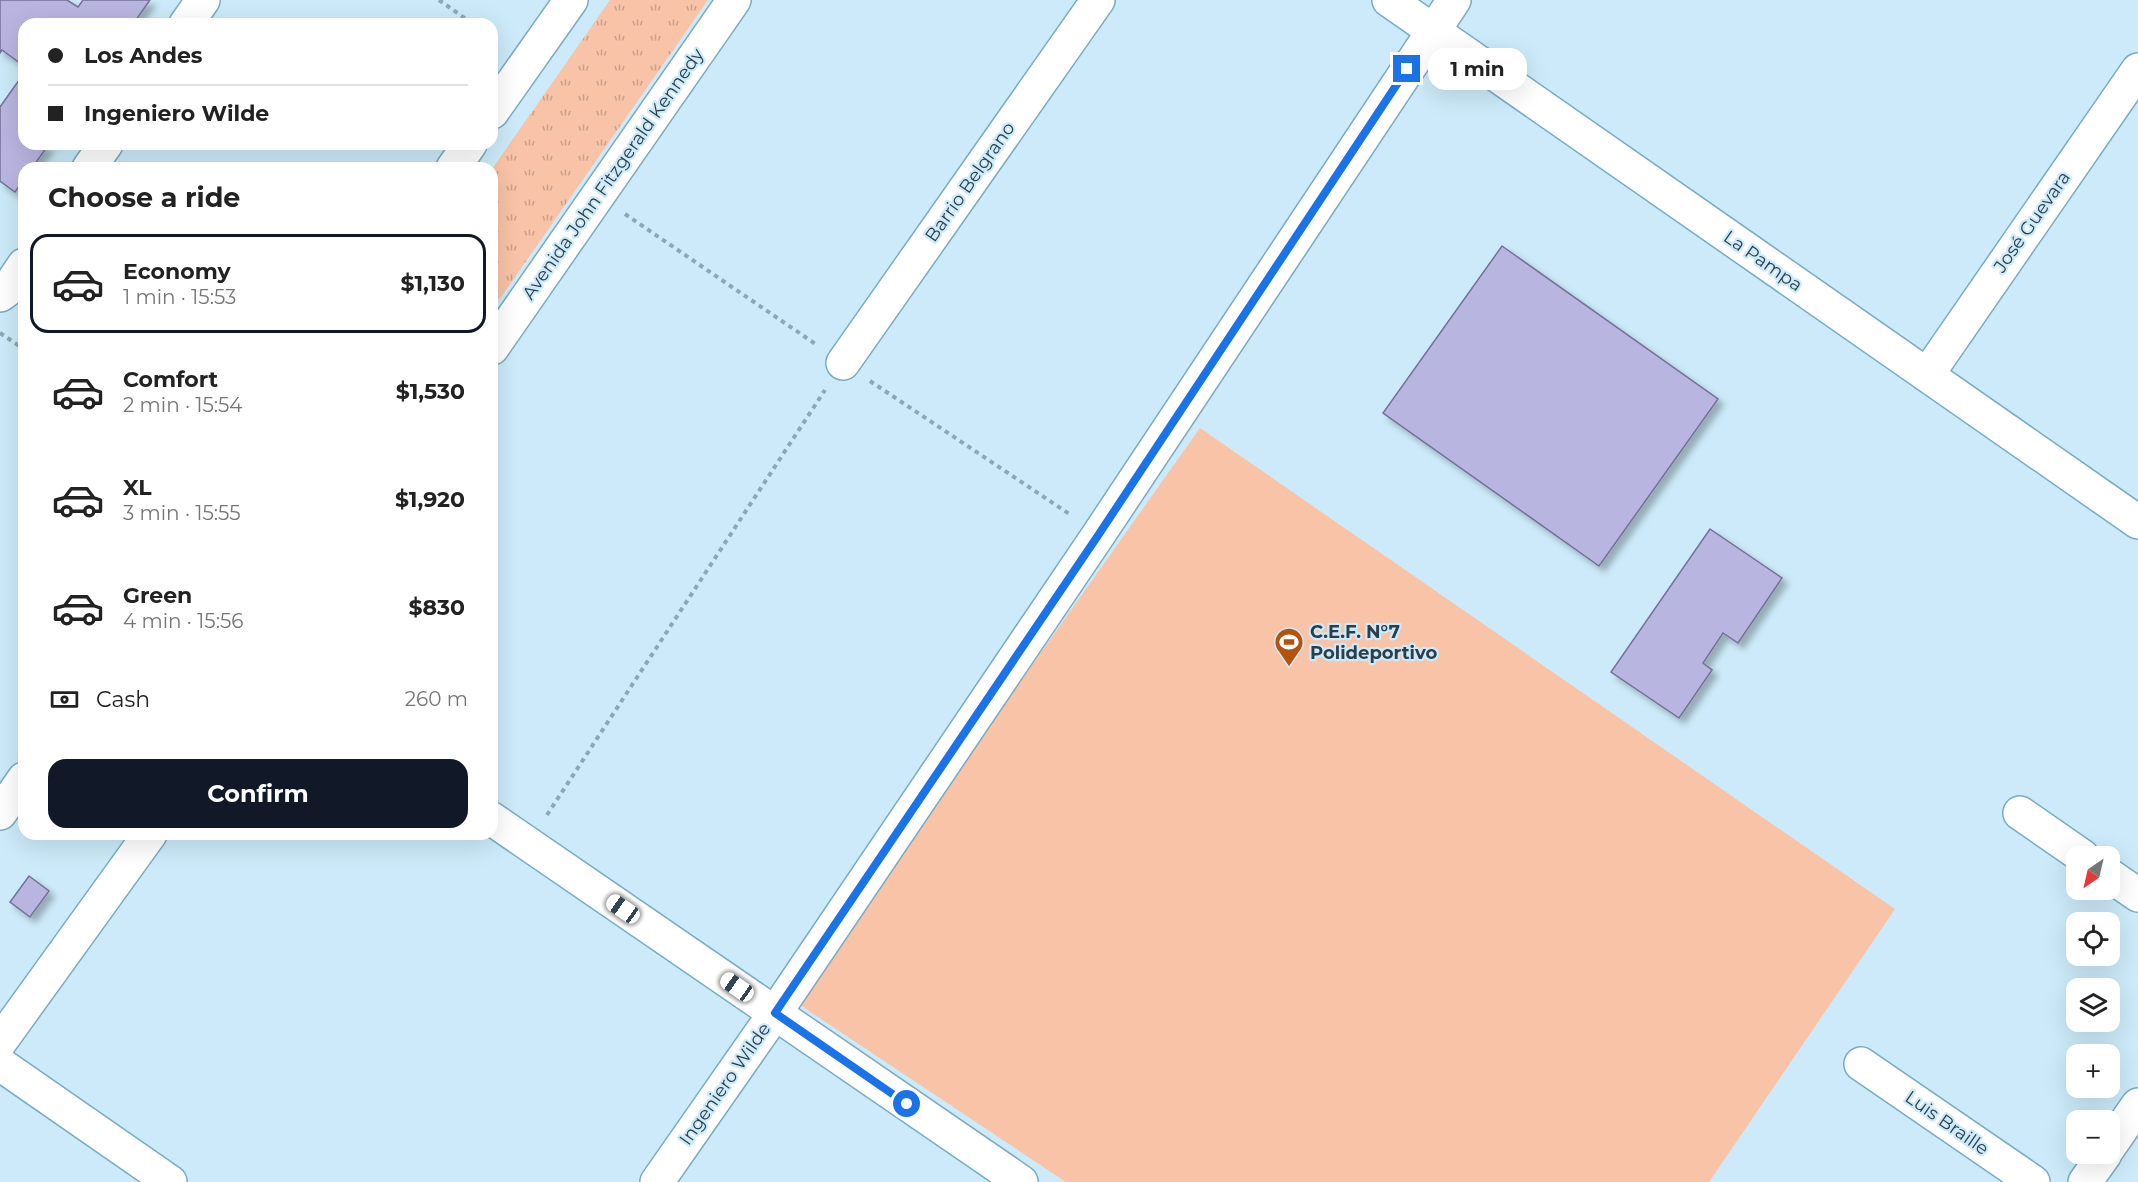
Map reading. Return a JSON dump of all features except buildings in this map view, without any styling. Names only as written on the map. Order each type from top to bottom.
[{"type":"street","points":[[190,18],[203,0]]},
{"type":"street","points":[[498,103],[571,0]]},
{"type":"street","name":"Avenida John Fitzgerald Kennedy","points":[[498,339],[734,0]]},
{"type":"street","name":"Barrio Belgrano","points":[[843,363],[1098,0]]},
{"type":"street","name":"La Pampa","points":[[1389,0],[2138,522]]},
{"type":"street","name":"Ingeniero Wilde","points":[[657,1182],[775,1013],[1099,534],[1454,0]]},
{"type":"street","name":"José Guevara","points":[[1927,375],[2138,70]]},
{"type":"street","points":[[0,295],[7,290],[18,274]]},
{"type":"street","points":[[0,813],[18,788]]},
{"type":"street","points":[[2020,813],[2068,846]]},
{"type":"street","points":[[498,823],[1020,1182]]},
{"type":"street","points":[[0,1042],[146,840]]},
{"type":"street","points":[[2120,883],[2138,895]]},
{"type":"street","points":[[0,1064],[170,1182]]},
{"type":"street","name":"Luis Braille","points":[[1861,1064],[2033,1182]]},
{"type":"street","points":[[2120,1131],[2138,1105]]},
{"type":"street","points":[[2085,1182],[2097,1164]]},
{"type":"path","points":[[439,0],[464,18]]},
{"type":"path","points":[[0,333],[18,345]]},
{"type":"path","points":[[528,843],[843,363]]},
{"type":"green space","points":[[610,0],[708,0],[498,301],[497,162]]},
{"type":"green space","name":"C.E.F. N°7 Polideportivo","points":[[1200,428],[1895,909],[1709,1182],[1066,1182],[794,1001]]},
{"type":"place","name":"C.E.F. N°7 Polideportivo","points":[[1289,668]]},
{"type":"route","points":[[907,1104],[775,1013],[1099,534],[1407,69]]}]
